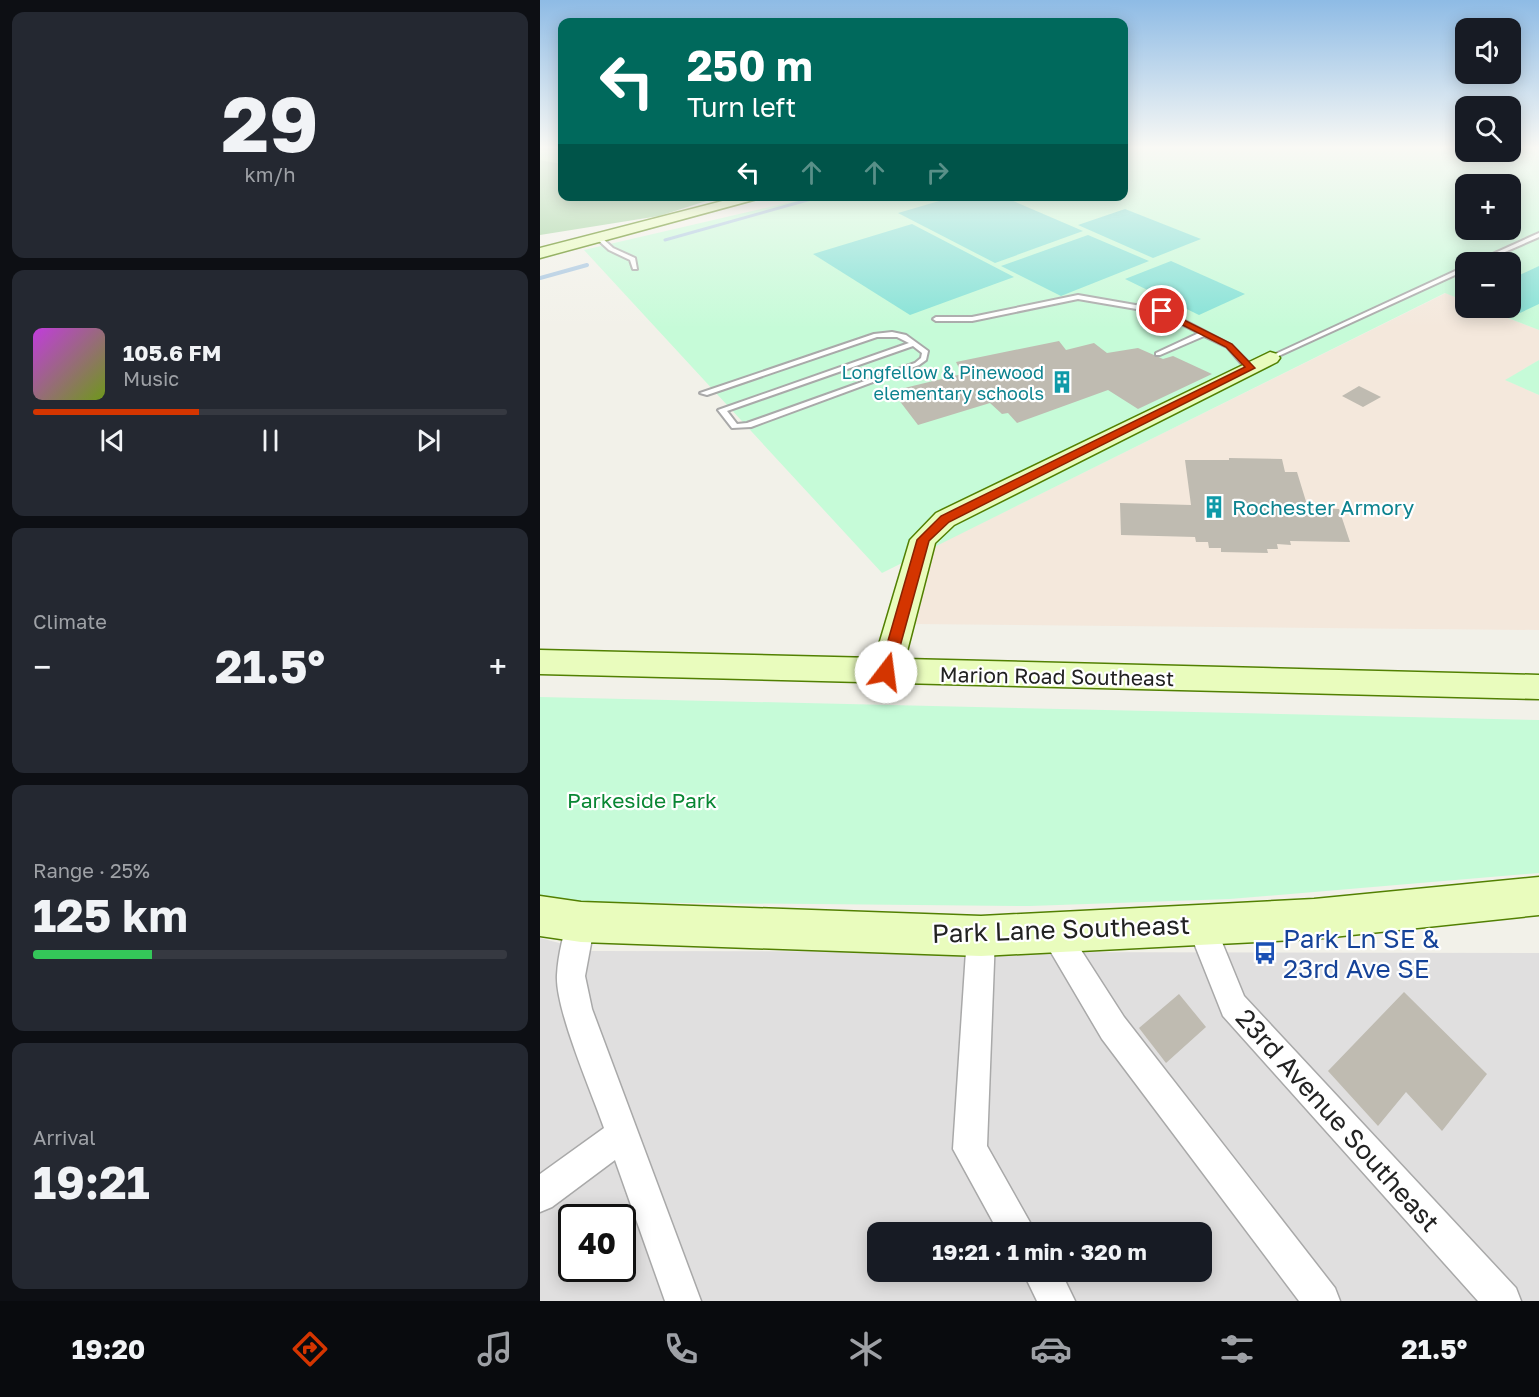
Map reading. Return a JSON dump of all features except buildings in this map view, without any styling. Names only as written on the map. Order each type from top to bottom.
[{"type":"street","points":[[540,253],[721,207]]},
{"type":"street","points":[[886,672],[923,540],[945,519],[1260,363]]},
{"type":"street","name":"Marion Road Southeast","points":[[540,662],[1539,687]]},
{"type":"street","name":"Park Lane Southeast","points":[[540,916],[581,922],[981,936],[1200,923],[1314,919],[1539,896]]},
{"type":"street","points":[[581,922],[571,976],[572,989],[683,1301]]},
{"type":"street","name":"23rd Avenue Southeast","points":[[1200,923],[1233,1006],[1503,1301]]},
{"type":"street","points":[[1053,932],[1113,1028],[1322,1301]]},
{"type":"street","points":[[981,936],[970,1149],[1012,1222]]},
{"type":"street","points":[[540,1195],[624,1134]]},
{"type":"street","points":[[1047,1282],[1057,1301]]},
{"type":"lane","points":[[1501,252],[1539,235]]},
{"type":"lane","points":[[600,239],[611,249],[633,259],[635,268]]},
{"type":"lane","points":[[936,319],[972,319],[1078,297],[1162,311],[1260,363],[1455,273]]},
{"type":"lane","points":[[704,393],[876,335],[892,332],[901,334],[914,343],[926,352],[924,358],[917,364],[758,422],[735,426],[722,410],[914,343]]},
{"type":"lane","points":[[1158,354],[1204,333]]},
{"type":"shaded area","points":[[920,207],[1027,207],[1083,231],[995,263],[898,213]]},
{"type":"shaded area","points":[[1125,209],[1201,239],[1153,258],[1078,225]]},
{"type":"shaded area","points":[[912,224],[1014,277],[910,315],[813,254]]},
{"type":"shaded area","points":[[1088,235],[1149,261],[1061,296],[1001,266]]},
{"type":"shaded area","points":[[1171,261],[1245,294],[1199,315],[1125,279]]},
{"type":"shaded area","points":[[1539,266],[1539,304],[1521,313],[1521,274]]},
{"type":"shaded area","name":"Rochester Armory","points":[[1446,293],[1455,297],[1455,318],[1508,318],[1539,330],[1539,360],[1506,380],[1539,395],[1539,630],[913,624],[929,549]]},
{"type":"shaded area","points":[[540,938],[590,951],[1539,953],[1539,1301],[540,1301]]},
{"type":"green space","points":[[540,207],[688,207],[659,216],[540,235]]},
{"type":"green space","points":[[771,207],[1455,207],[1455,240],[1521,240],[1521,207],[1539,207],[1539,330],[1508,318],[1521,318],[1521,252],[1455,252],[1455,297],[1445,293],[882,573],[584,250]]},
{"type":"green space","points":[[1539,360],[1539,395],[1505,380]]},
{"type":"green space","name":"Parkeside Park","points":[[540,697],[1539,720],[1539,873],[1230,899],[1030,906],[579,902],[540,895]]},
{"type":"waterway","points":[[665,240],[784,207]]},
{"type":"waterway","points":[[540,278],[587,265]]},
{"type":"place","name":"Longfellow & Pinewood elementary schools","points":[[1062,382]]},
{"type":"place","name":"Rochester Armory","points":[[1214,507]]},
{"type":"place","name":"Park Ln SE & 23rd Ave SE","points":[[1265,953]]},
{"type":"route","points":[[886,672],[913,568],[923,540],[945,519],[1250,368],[1229,346],[1162,311]]}]
